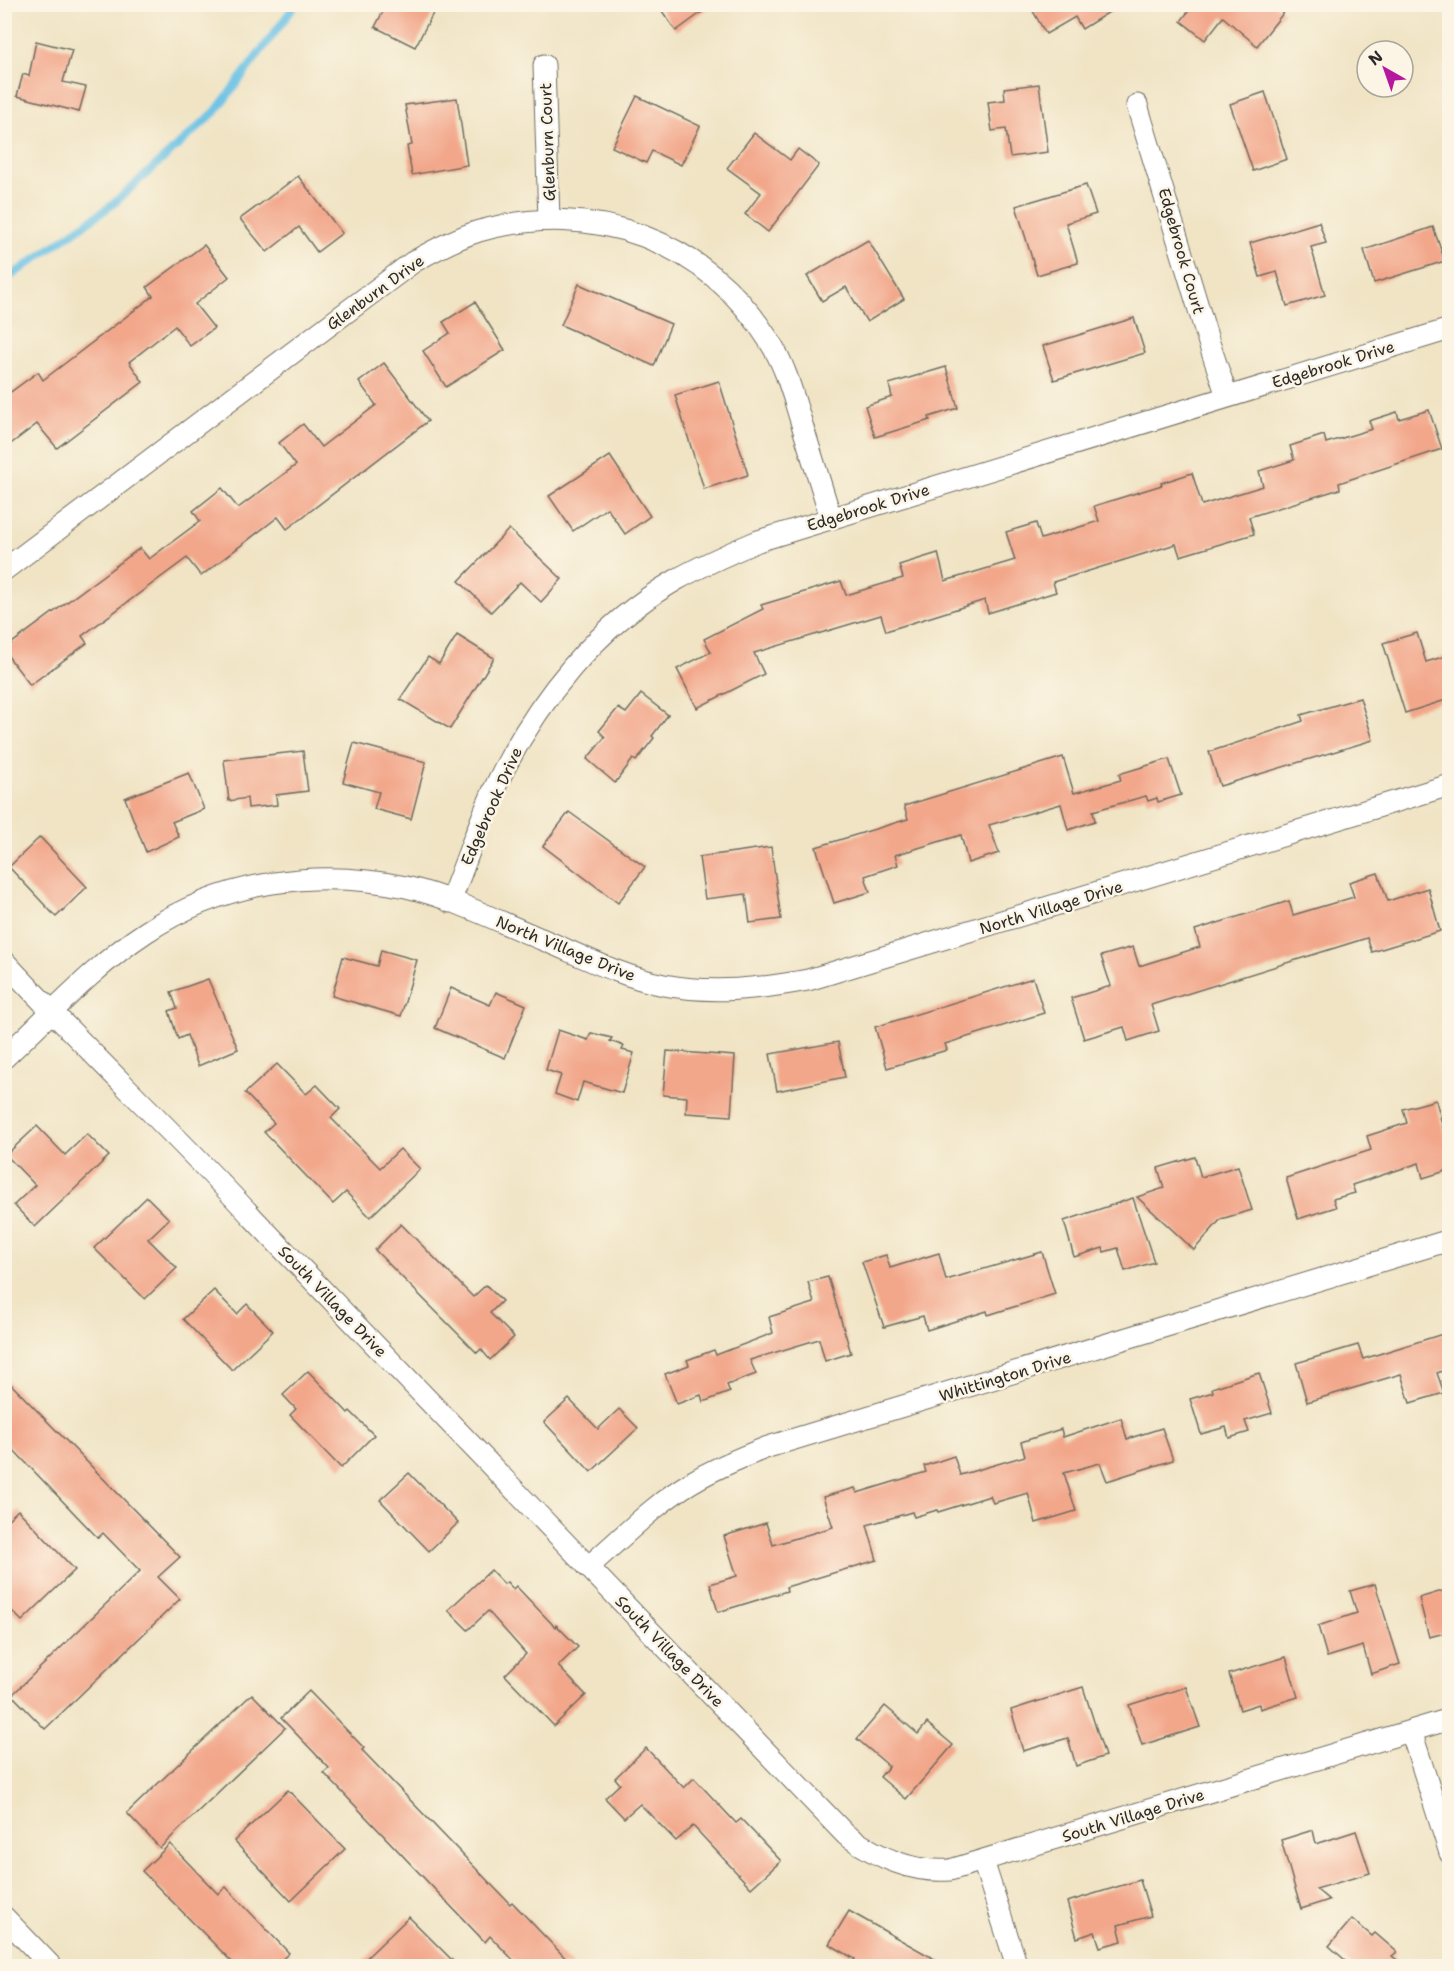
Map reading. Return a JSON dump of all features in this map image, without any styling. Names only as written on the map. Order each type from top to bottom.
[{"type":"street","name":"Glenburn Court","points":[[544,65],[549,219]]},
{"type":"street","name":"Edgebrook Court","points":[[1137,105],[1227,396]]},
{"type":"street","name":"Glenburn Drive","points":[[4,570],[413,262],[444,245],[477,232],[515,223],[549,219],[606,225],[638,234],[670,247],[699,265],[730,291],[771,343],[786,373],[831,518]]},
{"type":"street","name":"Edgebrook Drive","points":[[450,902],[496,784],[525,729],[561,679],[593,645],[645,601],[674,582],[715,559],[758,541],[1449,329]]},
{"type":"street","name":"North Village Drive","points":[[4,1058],[115,954],[147,931],[182,911],[257,885],[305,878],[357,879],[408,888],[450,902],[626,975],[664,985],[703,990],[756,989],[808,980],[1449,785]]},
{"type":"street","points":[[4,961],[52,1012]]},
{"type":"street","name":"South Village Drive","points":[[52,1012],[198,1158],[846,1835],[867,1849],[910,1867],[930,1871],[950,1870],[1449,1719]]},
{"type":"street","name":"Whittington Drive","points":[[588,1567],[656,1507],[691,1483],[728,1462],[768,1447],[1449,1240]]},
{"type":"street","points":[[1411,1731],[1449,1853]]},
{"type":"street","points":[[983,1861],[1017,1966]]},
{"type":"street","points":[[4,1917],[51,1966]]},
{"type":"building","points":[[387,4],[438,4],[415,47],[375,27]]},
{"type":"building","points":[[657,4],[713,4],[676,31]]},
{"type":"building","points":[[1029,4],[1122,4],[1082,29],[1075,17],[1046,34]]},
{"type":"building","points":[[1194,4],[1275,4],[1284,12],[1257,46],[1223,17],[1205,40],[1181,21]]},
{"type":"building","points":[[36,41],[72,50],[63,82],[86,87],[79,112],[17,96],[23,74],[29,76]]},
{"type":"building","points":[[1039,84],[1048,152],[1010,157],[1006,129],[992,131],[988,102],[1005,100],[1004,88]]},
{"type":"building","points":[[1265,92],[1287,159],[1253,171],[1230,104]]},
{"type":"building","points":[[637,96],[700,126],[681,165],[652,151],[646,163],[612,147]]},
{"type":"building","points":[[457,98],[467,165],[412,175],[407,146],[412,145],[405,105]]},
{"type":"building","points":[[754,133],[790,160],[798,149],[819,165],[768,232],[745,214],[761,193],[727,168]]},
{"type":"building","points":[[298,176],[342,233],[317,252],[299,227],[267,252],[240,219]]},
{"type":"building","points":[[1086,185],[1096,214],[1066,223],[1078,263],[1037,275],[1016,206]]},
{"type":"building","points":[[1319,222],[1326,243],[1311,247],[1325,295],[1287,306],[1277,272],[1260,277],[1250,243]]},
{"type":"building","points":[[1433,227],[1445,261],[1374,283],[1364,250]]},
{"type":"building","points":[[868,240],[904,299],[867,322],[846,287],[822,301],[807,276]]},
{"type":"building","points":[[204,245],[229,277],[195,304],[214,328],[190,346],[175,326],[129,362],[143,382],[57,448],[37,424],[4,449],[4,397],[38,372],[43,380],[153,296],[147,287]]},
{"type":"building","points":[[579,284],[671,324],[654,366],[561,325]]},
{"type":"building","points":[[475,302],[505,350],[446,387],[423,351],[450,333],[443,322]]},
{"type":"building","points":[[1134,318],[1145,353],[1054,380],[1043,346]]},
{"type":"building","points":[[384,363],[428,421],[287,529],[278,517],[201,576],[187,558],[82,636],[87,643],[30,685],[4,649],[140,548],[149,559],[200,521],[193,511],[222,488],[238,508],[296,465],[279,443],[303,424],[321,447],[376,405],[359,382]]},
{"type":"building","points":[[946,367],[958,408],[929,417],[930,420],[875,437],[865,406],[892,397],[889,384]]},
{"type":"building","points":[[719,381],[748,475],[704,489],[675,395]]},
{"type":"building","points":[[1429,410],[1442,449],[1339,483],[1340,489],[1249,517],[1254,534],[1180,556],[1176,544],[1053,582],[1056,592],[988,613],[985,600],[886,631],[881,615],[754,653],[764,674],[697,708],[677,669],[711,652],[704,639],[763,609],[761,605],[841,581],[846,595],[903,578],[899,565],[938,553],[945,581],[1015,560],[1006,532],[1036,523],[1041,539],[1099,521],[1094,506],[1192,473],[1202,505],[1263,486],[1259,471],[1294,460],[1290,446],[1324,435],[1326,443],[1372,429],[1369,421],[1397,412],[1399,419]]},
{"type":"building","points":[[610,456],[650,516],[625,534],[607,508],[573,531],[549,496]]},
{"type":"building","points":[[509,529],[562,579],[541,602],[520,582],[491,612],[459,581]]},
{"type":"building","points":[[1417,633],[1426,662],[1449,655],[1449,699],[1405,713],[1383,643]]},
{"type":"building","points":[[457,635],[494,658],[450,729],[400,699],[428,657],[439,664]]},
{"type":"building","points":[[641,694],[668,715],[652,736],[654,738],[636,761],[633,759],[615,783],[587,759],[605,737],[599,731],[618,708],[626,713]]},
{"type":"building","points":[[1360,698],[1373,740],[1220,786],[1209,752],[1303,721],[1301,715]]},
{"type":"building","points":[[354,743],[426,762],[411,819],[374,809],[379,792],[343,782]]},
{"type":"building","points":[[303,751],[308,791],[276,795],[277,805],[248,808],[247,798],[229,801],[224,760]]},
{"type":"building","points":[[1063,757],[1074,793],[1121,780],[1119,774],[1169,759],[1181,795],[1158,802],[1157,798],[1148,801],[1146,796],[1093,811],[1095,821],[1068,830],[1061,804],[989,825],[999,853],[968,863],[961,835],[895,855],[898,865],[865,876],[870,892],[834,903],[816,847],[908,819],[904,806]]},
{"type":"building","points":[[189,773],[204,809],[172,822],[179,837],[146,852],[125,798]]},
{"type":"building","points":[[569,812],[645,867],[618,903],[543,846]]},
{"type":"building","points":[[40,837],[87,887],[56,917],[9,867]]},
{"type":"building","points":[[771,847],[781,919],[750,923],[746,894],[705,899],[699,857]]},
{"type":"building","points":[[1378,873],[1388,901],[1428,888],[1440,931],[1372,952],[1367,938],[1151,1005],[1159,1031],[1128,1041],[1124,1027],[1084,1039],[1071,998],[1111,986],[1101,956],[1133,947],[1139,966],[1200,947],[1195,930],[1289,901],[1293,915],[1354,897],[1349,882]]},
{"type":"building","points":[[381,950],[417,960],[401,1016],[332,996],[343,957],[377,966]]},
{"type":"building","points":[[1033,978],[1044,1013],[945,1044],[947,1050],[887,1068],[875,1027]]},
{"type":"building","points":[[208,979],[238,1049],[198,1066],[187,1035],[178,1039],[169,1011],[177,1008],[171,992]]},
{"type":"building","points":[[451,988],[490,1005],[496,992],[526,1005],[505,1058],[435,1028]]},
{"type":"building","points":[[558,1030],[588,1040],[591,1033],[612,1038],[610,1041],[624,1046],[622,1050],[634,1053],[622,1093],[583,1082],[577,1102],[555,1094],[561,1075],[546,1070]]},
{"type":"building","points":[[838,1042],[845,1077],[777,1091],[770,1054]]},
{"type":"building","points":[[667,1051],[735,1056],[731,1116],[686,1113],[687,1097],[663,1095]]},
{"type":"building","points":[[277,1064],[306,1094],[317,1085],[340,1109],[331,1118],[380,1168],[400,1149],[420,1169],[370,1217],[346,1192],[333,1204],[264,1132],[274,1123],[245,1093]]},
{"type":"building","points":[[1436,1100],[1449,1152],[1449,1170],[1423,1178],[1419,1163],[1352,1185],[1355,1193],[1333,1199],[1336,1207],[1298,1219],[1286,1178],[1371,1150],[1367,1136],[1407,1123],[1403,1109]]},
{"type":"building","points":[[37,1126],[65,1155],[87,1134],[109,1156],[35,1227],[14,1205],[35,1185],[6,1155]]},
{"type":"building","points":[[1195,1157],[1201,1177],[1238,1166],[1252,1210],[1221,1219],[1194,1250],[1137,1197],[1164,1188],[1158,1168]]},
{"type":"building","points":[[147,1197],[169,1219],[148,1239],[177,1268],[145,1299],[94,1248]]},
{"type":"building","points":[[1133,1198],[1154,1262],[1125,1271],[1118,1248],[1104,1252],[1103,1248],[1074,1257],[1064,1221]]},
{"type":"building","points":[[401,1224],[473,1297],[486,1285],[502,1301],[490,1313],[514,1337],[490,1360],[481,1349],[477,1353],[375,1250]]},
{"type":"building","points":[[1042,1252],[1055,1294],[988,1315],[987,1311],[927,1330],[923,1316],[884,1327],[862,1262],[886,1255],[890,1268],[939,1253],[946,1280]]},
{"type":"building","points":[[828,1277],[851,1353],[825,1361],[819,1339],[750,1360],[756,1374],[727,1385],[730,1392],[703,1402],[701,1395],[677,1404],[665,1374],[689,1365],[687,1360],[714,1350],[716,1355],[773,1333],[769,1317],[814,1303],[808,1282]]},
{"type":"building","points":[[214,1290],[237,1314],[247,1304],[273,1331],[232,1370],[183,1319]]},
{"type":"building","points":[[1449,1332],[1449,1369],[1437,1373],[1444,1393],[1410,1403],[1401,1374],[1307,1402],[1296,1363],[1358,1345],[1363,1359]]},
{"type":"building","points":[[308,1371],[348,1413],[350,1411],[374,1435],[341,1468],[290,1415],[296,1409],[283,1395]]},
{"type":"building","points":[[1259,1373],[1272,1413],[1245,1421],[1249,1432],[1229,1438],[1226,1427],[1201,1434],[1190,1399],[1213,1392],[1212,1388]]},
{"type":"building","points":[[4,1377],[180,1557],[158,1577],[180,1599],[45,1729],[12,1695],[140,1571],[103,1533],[98,1538],[4,1440]]},
{"type":"building","points":[[569,1399],[598,1429],[619,1409],[638,1428],[591,1472],[544,1422]]},
{"type":"building","points":[[1121,1418],[1127,1439],[1162,1428],[1173,1460],[1107,1481],[1100,1463],[1064,1473],[1076,1511],[1036,1523],[1028,1493],[993,1503],[990,1496],[938,1512],[937,1510],[914,1517],[912,1512],[867,1525],[877,1560],[786,1587],[787,1591],[718,1612],[710,1584],[737,1576],[724,1536],[766,1523],[773,1545],[833,1527],[823,1497],[855,1488],[857,1493],[926,1472],[924,1466],[954,1456],[960,1475],[1025,1456],[1021,1442],[1061,1429],[1063,1437]]},
{"type":"building","points":[[409,1473],[458,1523],[429,1551],[380,1500]]},
{"type":"building","points":[[18,1510],[75,1570],[22,1621],[4,1603],[4,1523]]},
{"type":"building","points":[[491,1570],[504,1584],[507,1582],[513,1589],[516,1586],[555,1627],[556,1625],[578,1647],[558,1666],[586,1695],[554,1726],[505,1675],[526,1654],[488,1611],[468,1630],[448,1610]]},
{"type":"building","points":[[1375,1584],[1400,1664],[1371,1674],[1363,1646],[1327,1657],[1318,1626],[1357,1613],[1350,1591]]},
{"type":"building","points":[[1449,1589],[1449,1632],[1429,1637],[1419,1598]]},
{"type":"building","points":[[1286,1657],[1298,1697],[1260,1709],[1259,1704],[1240,1710],[1229,1674]]},
{"type":"building","points":[[1083,1687],[1105,1756],[1076,1766],[1068,1738],[1023,1751],[1011,1710]]},
{"type":"building","points":[[1186,1687],[1200,1727],[1142,1745],[1129,1705]]},
{"type":"building","points":[[309,1691],[364,1748],[362,1750],[573,1966],[519,1966],[490,1936],[485,1942],[324,1773],[329,1768],[281,1718]]},
{"type":"building","points":[[252,1694],[285,1728],[160,1848],[127,1813]]},
{"type":"building","points":[[885,1706],[918,1734],[927,1723],[953,1745],[906,1799],[880,1777],[889,1766],[857,1739]]},
{"type":"building","points":[[646,1748],[684,1788],[694,1778],[736,1823],[741,1819],[781,1861],[751,1888],[693,1826],[676,1841],[640,1804],[624,1818],[605,1798],[620,1784],[615,1778]]},
{"type":"building","points":[[288,1790],[345,1849],[291,1901],[234,1841]]},
{"type":"building","points":[[1313,1830],[1316,1844],[1356,1831],[1370,1873],[1316,1889],[1329,1900],[1301,1909],[1281,1840]]},
{"type":"building","points":[[170,1844],[218,1894],[226,1887],[289,1953],[275,1966],[236,1966],[142,1871]]},
{"type":"building","points":[[1140,1880],[1151,1916],[1118,1925],[1122,1941],[1100,1947],[1095,1932],[1077,1938],[1067,1902]]},
{"type":"building","points":[[849,1911],[947,1966],[849,1966],[855,1959],[829,1944]]},
{"type":"building","points":[[409,1917],[458,1966],[358,1966],[383,1942]]},
{"type":"building","points":[[1352,1919],[1372,1936],[1375,1933],[1397,1952],[1392,1956],[1405,1966],[1352,1966],[1329,1946]]},
{"type":"waterway","points":[[4,281],[112,205],[216,111],[296,4]]}]
